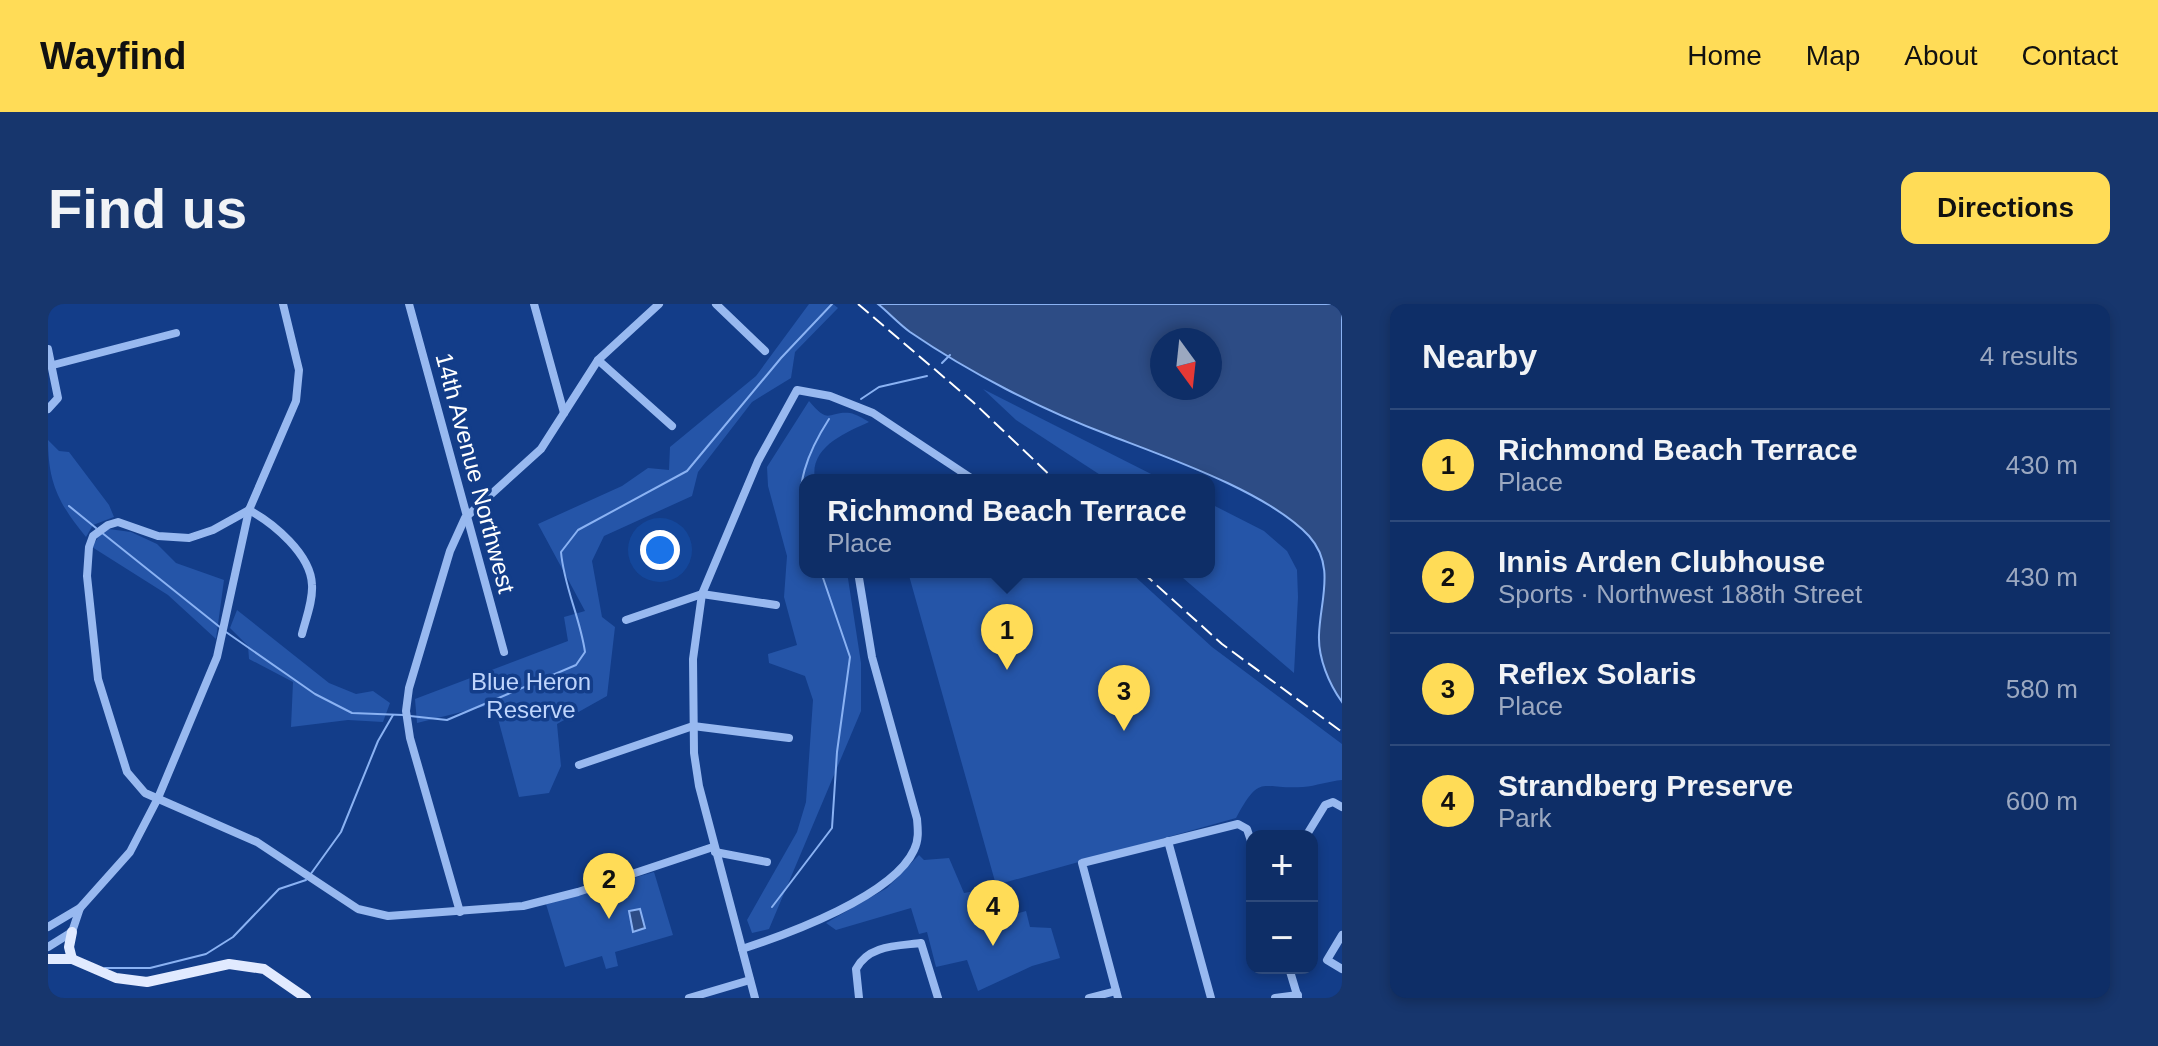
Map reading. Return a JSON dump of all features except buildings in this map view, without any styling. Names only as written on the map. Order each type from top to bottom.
[{"type":"main road","points":[[72,932],[69,947],[72,959]]},
{"type":"main road","points":[[48,959],[72,959],[116,978],[147,982],[229,964],[264,969],[306,998]]},
{"type":"street","points":[[48,927],[80,908],[118,868],[158,798],[217,657],[249,510],[284,433],[298,387],[296,353],[283,304]]},
{"type":"street","name":"14th Avenue Northwest","points":[[409,304],[504,652]]},
{"type":"street","points":[[534,304],[564,413]]},
{"type":"street","points":[[460,912],[410,738],[406,711],[409,688],[450,551],[465,518],[541,449],[598,360],[659,304]]},
{"type":"street","points":[[716,304],[765,351]]},
{"type":"street","points":[[53,365],[176,333]]},
{"type":"street","points":[[48,349],[57,386],[51,407]]},
{"type":"street","points":[[598,360],[672,426]]},
{"type":"street","points":[[755,998],[699,786],[693,726],[693,659],[702,594],[758,461],[797,390],[830,396],[873,413],[965,474]]},
{"type":"street","points":[[249,510],[213,530],[189,538],[158,536],[118,522],[93,536],[87,576],[93,646],[102,693],[127,772],[145,793],[257,842],[358,909],[388,916],[460,912],[542,901],[714,850],[767,862]]},
{"type":"street","points":[[249,510],[285,539],[308,569],[312,598],[302,634]]},
{"type":"street","points":[[742,949],[805,928],[840,910],[901,868],[916,847],[917,819],[872,657],[859,578]]},
{"type":"street","points":[[626,620],[702,594],[776,605]]},
{"type":"street","points":[[579,765],[693,726],[789,738]]},
{"type":"street","points":[[1310,830],[1329,802],[1342,807]]},
{"type":"street","points":[[1089,998],[1117,994],[1082,863],[1238,824],[1247,830]]},
{"type":"street","points":[[1168,841],[1211,998]]},
{"type":"street","points":[[49,946],[72,932],[80,908]]},
{"type":"street","points":[[49,946],[49,935],[57,920]]},
{"type":"street","points":[[1342,935],[1327,960],[1342,969]]},
{"type":"street","points":[[859,998],[856,969],[872,952],[921,943],[938,998]]},
{"type":"street","points":[[1275,998],[1299,996],[1291,974]]},
{"type":"street","points":[[689,998],[750,980]]},
{"type":"green space","name":"Blue Heron Reserve","points":[[809,304],[833,304],[838,308],[795,352],[791,378],[752,402],[698,472],[692,496],[604,536],[592,561],[602,617],[615,627],[607,696],[557,724],[561,766],[549,793],[519,797],[494,704],[417,723],[415,699],[568,641],[564,617],[585,611],[538,524],[622,486],[648,468],[669,470],[670,447],[756,376]]},
{"type":"green space","points":[[983,389],[1151,474],[1099,474],[1016,420]]},
{"type":"green space","points":[[809,401],[825,415],[850,413],[869,422],[823,450],[815,474],[799,474],[799,578],[848,578],[861,663],[861,711],[769,929],[752,933],[747,920],[797,832],[806,802],[813,700],[805,676],[769,663],[768,654],[797,645],[784,597],[787,556],[768,486],[767,467]]},
{"type":"green space","points":[[48,440],[59,451],[69,452],[109,505],[114,517],[93,525],[86,537],[57,492],[50,469]]},
{"type":"green space","points":[[1215,506],[1264,531],[1287,551],[1297,570],[1294,673],[1183,578],[1215,578]]},
{"type":"green space","points":[[109,529],[131,532],[157,544],[176,563],[224,580],[216,639],[168,595],[92,547],[99,536]]},
{"type":"green space","points":[[910,578],[1137,578],[1212,647],[1342,744],[1342,780],[1303,787],[1263,786],[1251,794],[1236,818],[996,885]]},
{"type":"green space","points":[[237,610],[329,683],[356,694],[373,691],[390,703],[383,722],[348,720],[291,727],[293,682],[249,659],[248,646],[230,628]]},
{"type":"green space","points":[[919,855],[924,860],[949,858],[964,893],[992,888],[1007,916],[1026,911],[1030,927],[1051,928],[1060,958],[1032,966],[978,991],[967,960],[936,967],[927,932],[919,934],[911,908],[836,930],[826,923],[887,888]]},
{"type":"green space","points":[[654,872],[673,935],[615,952],[618,966],[606,969],[602,956],[565,967],[546,904]]},
{"type":"shaded area","points":[[878,304],[1342,304],[1342,702],[1329,679],[1320,653],[1324,584],[1322,559],[1309,536],[1291,520],[1215,477],[1215,474],[1208,474],[1058,414],[1007,390],[906,329]]},
{"type":"shaded area","points":[[640,909],[645,928],[633,932],[629,911]]},
{"type":"waterway","points":[[410,716],[447,720],[576,665],[585,652],[561,552],[578,530],[687,471],[781,358],[832,304]]},
{"type":"waterway","points":[[942,363],[950,355]]},
{"type":"waterway","points":[[861,399],[879,387],[927,376]]},
{"type":"waterway","points":[[804,474],[809,456],[829,419]]},
{"type":"waterway","points":[[69,506],[96,528]]},
{"type":"waterway","points":[[101,532],[221,628]]},
{"type":"waterway","points":[[772,907],[832,828],[837,752],[850,657],[823,578]]},
{"type":"waterway","points":[[226,632],[315,694],[352,713],[403,715]]},
{"type":"waterway","points":[[310,875],[341,832],[378,741],[393,715]]},
{"type":"waterway","points":[[105,968],[150,968],[206,954],[233,937],[279,889],[306,880]]},
{"type":"railway","points":[[858,304],[973,402],[1049,474]]},
{"type":"railway","points":[[1149,578],[1222,644],[1342,732]]},
{"type":"place","name":"Richmond Beach Terrace","points":[[1007,670]]},
{"type":"place","name":"Reflex Solaris","points":[[1124,731]]},
{"type":"place","name":"Innis Arden Clubhouse","points":[[609,919]]},
{"type":"place","name":"Strandberg Preserve","points":[[993,946]]}]
